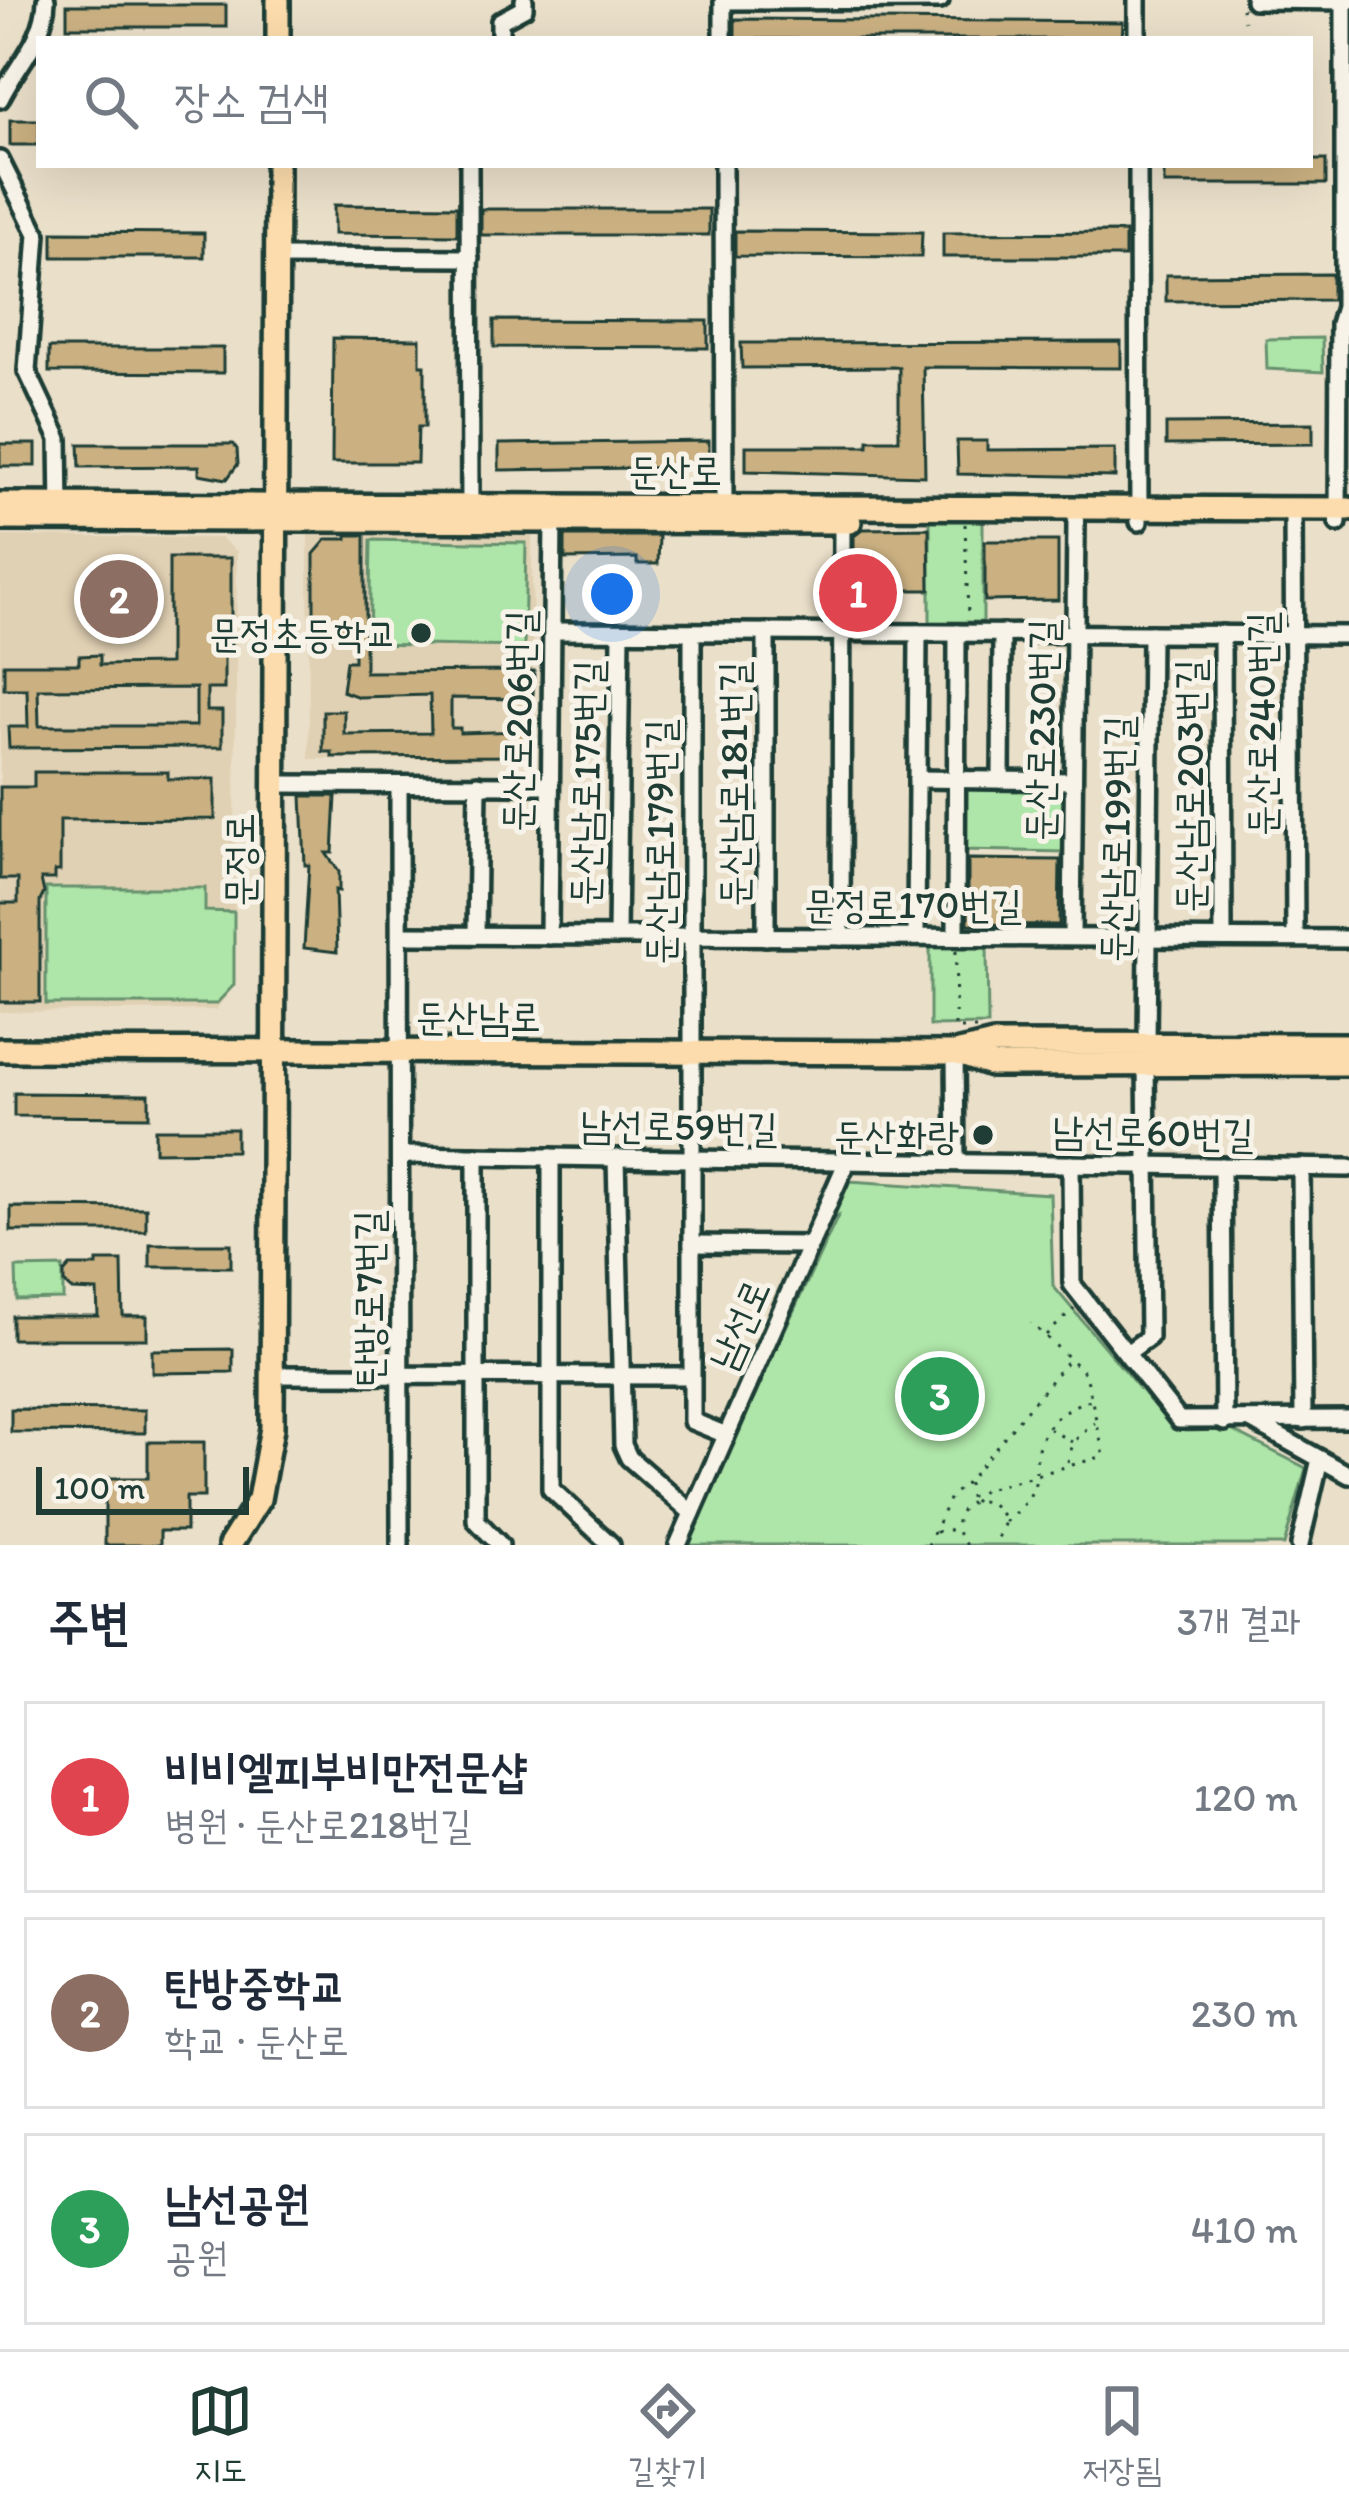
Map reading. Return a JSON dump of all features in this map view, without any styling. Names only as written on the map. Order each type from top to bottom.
[{"type":"main road","points":[[278,0],[278,36]]},
{"type":"main road","name":"문정로","points":[[230,1545],[253,1513],[271,1446],[278,168]]},
{"type":"main road","name":"둔산로","points":[[0,504],[60,512]]},
{"type":"main road","name":"둔산로","points":[[0,519],[60,512],[1344,516]]},
{"type":"main road","name":"둔산로","points":[[724,514],[842,522],[1076,522],[1139,515]]},
{"type":"main road","name":"둔산남로","points":[[0,1050],[955,1053],[991,1065],[1349,1046]]},
{"type":"main road","name":"둔산남로","points":[[1147,1054],[1349,1064]]},
{"type":"street","points":[[38,36],[46,0]]},
{"type":"street","points":[[500,36],[500,21],[524,8],[524,0]]},
{"type":"street","points":[[723,36],[723,1],[940,0]]},
{"type":"street","points":[[1137,0],[1137,36]]},
{"type":"street","points":[[1253,0],[1346,1],[1344,308],[1339,324],[1344,516]]},
{"type":"street","points":[[0,98],[36,40]]},
{"type":"street","points":[[0,160],[37,235],[27,371],[59,439],[60,512]]},
{"type":"street","points":[[469,168],[470,513]]},
{"type":"street","points":[[723,168],[724,514]]},
{"type":"street","points":[[1138,168],[1139,515]]},
{"type":"street","points":[[277,257],[470,258]]},
{"type":"street","name":"둔산로206번길","points":[[549,936],[553,514]]},
{"type":"street","name":"둔산로240번길","points":[[1293,516],[1295,938]]},
{"type":"street","points":[[841,937],[842,522]]},
{"type":"street","name":"둔산로230번길","points":[[1072,938],[1076,522]]},
{"type":"street","points":[[552,632],[1349,635]]},
{"type":"street","name":"둔산남로175번길","points":[[617,936],[621,632]]},
{"type":"street","name":"둔산남로179번길","points":[[692,632],[692,1421],[726,1435]]},
{"type":"street","name":"둔산남로181번길","points":[[766,632],[766,937]]},
{"type":"street","points":[[916,937],[918,633]]},
{"type":"street","points":[[956,937],[956,780],[963,633]]},
{"type":"street","points":[[1001,780],[1002,633]]},
{"type":"street","name":"둔산남로199번길","points":[[1126,1353],[1149,1336],[1151,634]]},
{"type":"street","name":"둔산남로203번길","points":[[1222,634],[1223,938]]},
{"type":"street","points":[[917,779],[1073,781]]},
{"type":"street","points":[[276,784],[550,784]]},
{"type":"street","name":"탄방로7번길","points":[[399,784],[400,1545]]},
{"type":"street","points":[[476,935],[478,784]]},
{"type":"street","name":"문정로170번길","points":[[400,935],[1349,939]]},
{"type":"street","points":[[955,1053],[956,1162]]},
{"type":"street","name":"남선로59번길","points":[[401,1155],[956,1162]]},
{"type":"street","points":[[476,1156],[476,1520],[500,1545]]},
{"type":"street","points":[[550,1157],[551,1490],[611,1545]]},
{"type":"street","points":[[616,1158],[623,1445],[629,1458],[692,1513]]},
{"type":"street","name":"남선로","points":[[678,1545],[847,1161]]},
{"type":"street","name":"남선로60번길","points":[[956,1162],[1349,1168]]},
{"type":"street","points":[[1071,1164],[1072,1285],[1179,1420],[1349,1418]]},
{"type":"street","points":[[1222,1166],[1224,1422]]},
{"type":"street","points":[[1301,1167],[1303,1420]]},
{"type":"street","points":[[692,1244],[810,1245]]},
{"type":"street","points":[[273,1375],[691,1376]]},
{"type":"street","points":[[1252,1421],[1349,1475]]},
{"type":"street","points":[[1300,1545],[1320,1459]]},
{"type":"path","points":[[963,633],[965,522]]},
{"type":"path","points":[[956,937],[955,1029],[984,1028]]},
{"type":"path","points":[[1045,1336],[1084,1300]]},
{"type":"path","points":[[964,1544],[956,1529],[957,1517],[983,1490],[1104,1456],[1086,1374],[1031,1323]]},
{"type":"path","points":[[928,1545],[950,1497],[968,1482],[1069,1358]]},
{"type":"path","points":[[995,1545],[1005,1522],[1026,1502],[1047,1428],[1072,1405],[1092,1400]]},
{"type":"path","points":[[1068,1466],[1073,1443],[1096,1422]]},
{"type":"path","points":[[1047,1428],[1073,1443]]},
{"type":"path","points":[[968,1482],[972,1502]]},
{"type":"path","points":[[972,1502],[998,1507],[1005,1522]]},
{"type":"path","points":[[934,1532],[956,1529]]},
{"type":"shaded area","name":"문정초등학교","points":[[308,528],[532,528],[533,759],[309,759]]},
{"type":"shaded area","points":[[0,536],[220,538],[237,551],[234,985],[216,1010],[0,1012]]},
{"type":"green space","points":[[1322,338],[1323,372],[1267,369],[1266,339]]},
{"type":"green space","points":[[930,520],[983,520],[983,622],[930,622]]},
{"type":"green space","points":[[371,540],[526,543],[524,647],[369,644]]},
{"type":"green space","points":[[960,788],[1066,790],[1065,852],[959,850]]},
{"type":"green space","points":[[46,888],[205,888],[205,911],[234,912],[234,985],[216,1004],[46,1004]]},
{"type":"green space","points":[[987,945],[988,1025],[930,1026],[930,946]]},
{"type":"green space","points":[[849,1181],[1050,1194],[1053,1286],[1161,1414],[1185,1431],[1231,1430],[1306,1468],[1284,1545],[684,1545],[838,1216],[824,1223]]},
{"type":"green space","points":[[63,1267],[63,1299],[17,1300],[16,1268]]},
{"type":"building","points":[[67,5],[226,5],[226,27],[67,27]]},
{"type":"building","points":[[735,19],[1123,22],[1122,36],[735,36]]},
{"type":"building","points":[[10,120],[36,120],[36,145],[10,145]]},
{"type":"building","points":[[1313,160],[1326,160],[1326,184],[1164,184],[1164,168],[1313,168]]},
{"type":"building","points":[[334,205],[457,206],[457,235],[334,234]]},
{"type":"building","points":[[481,209],[709,209],[709,235],[481,235]]},
{"type":"building","points":[[735,231],[922,232],[921,257],[735,256]]},
{"type":"building","points":[[53,232],[204,233],[204,257],[53,257]]},
{"type":"building","points":[[1125,232],[1125,257],[943,257],[943,233]]},
{"type":"building","points":[[1332,274],[1332,300],[1166,301],[1166,275]]},
{"type":"building","points":[[494,320],[708,321],[708,348],[494,347]]},
{"type":"building","points":[[333,338],[420,339],[425,427],[418,427],[417,463],[332,463]]},
{"type":"building","points":[[1121,342],[1121,368],[923,367],[925,476],[746,471],[746,446],[868,446],[868,440],[899,440],[899,367],[742,368],[741,343]]},
{"type":"building","points":[[49,348],[223,348],[223,373],[49,372]]},
{"type":"building","points":[[1313,423],[1313,444],[1166,445],[1166,424]]},
{"type":"building","points":[[709,441],[709,467],[499,470],[499,444]]},
{"type":"building","points":[[957,441],[987,441],[987,450],[1115,449],[1115,477],[958,474]]},
{"type":"building","points":[[0,444],[36,444],[36,466],[0,466]]},
{"type":"building","points":[[79,444],[233,444],[238,464],[227,479],[199,474],[199,466],[80,467]]},
{"type":"building","points":[[929,528],[930,590],[854,590],[854,536],[863,529]]},
{"type":"building","points":[[347,535],[365,535],[365,672],[534,671],[533,694],[526,694],[526,699],[451,698],[451,728],[460,728],[460,733],[527,731],[528,752],[517,756],[332,757],[332,752],[323,752],[323,711],[344,711],[344,734],[431,733],[430,695],[359,697],[342,691],[346,661],[354,661],[354,632],[314,632],[314,554],[327,539],[347,539]]},
{"type":"building","points":[[565,536],[659,536],[658,564],[637,564],[637,558],[565,559]]},
{"type":"building","points":[[985,541],[1058,541],[1058,600],[985,601]]},
{"type":"building","points":[[169,558],[231,558],[231,645],[224,645],[224,689],[207,689],[207,711],[222,711],[222,747],[9,748],[8,727],[28,727],[27,689],[4,689],[4,664],[79,664],[79,656],[100,655],[100,665],[169,664]],"holes":[[[196,688],[196,726],[39,726],[38,689]]]},
{"type":"building","points":[[34,772],[168,772],[168,779],[215,779],[215,819],[60,820],[60,871],[55,871],[55,879],[41,879],[40,1002],[0,1002],[0,903],[18,903],[18,879],[0,879],[0,787],[34,787]]},
{"type":"building","points":[[302,796],[336,796],[333,853],[326,853],[339,872],[337,952],[304,948],[309,865],[305,865]]},
{"type":"building","points":[[968,859],[1060,860],[1059,925],[968,924]]},
{"type":"building","points":[[14,1093],[149,1094],[149,1117],[14,1116]]},
{"type":"building","points":[[155,1129],[236,1129],[236,1151],[155,1152]]},
{"type":"building","points":[[11,1207],[146,1208],[146,1231],[11,1231]]},
{"type":"building","points":[[150,1244],[231,1244],[231,1267],[150,1267]]},
{"type":"building","points":[[97,1261],[122,1261],[123,1316],[147,1316],[147,1339],[12,1339],[12,1316],[98,1316],[97,1291],[72,1290],[64,1283],[70,1266],[97,1266]]},
{"type":"building","points":[[233,1349],[233,1372],[152,1373],[152,1350]]},
{"type":"building","points":[[11,1409],[145,1410],[145,1433],[11,1432]]},
{"type":"building","points":[[148,1442],[204,1442],[204,1497],[186,1497],[186,1531],[160,1531],[160,1545],[105,1545],[105,1478],[148,1478]]},
{"type":"place","name":"비비엘피부비만전문샵","points":[[858,593]]},
{"type":"place","name":"탄방중학교","points":[[119,599]]},
{"type":"place","name":"문정초등학교","points":[[421,633]]},
{"type":"place","name":"둔산화랑","points":[[983,1135]]},
{"type":"place","name":"남선공원","points":[[940,1396]]}]
